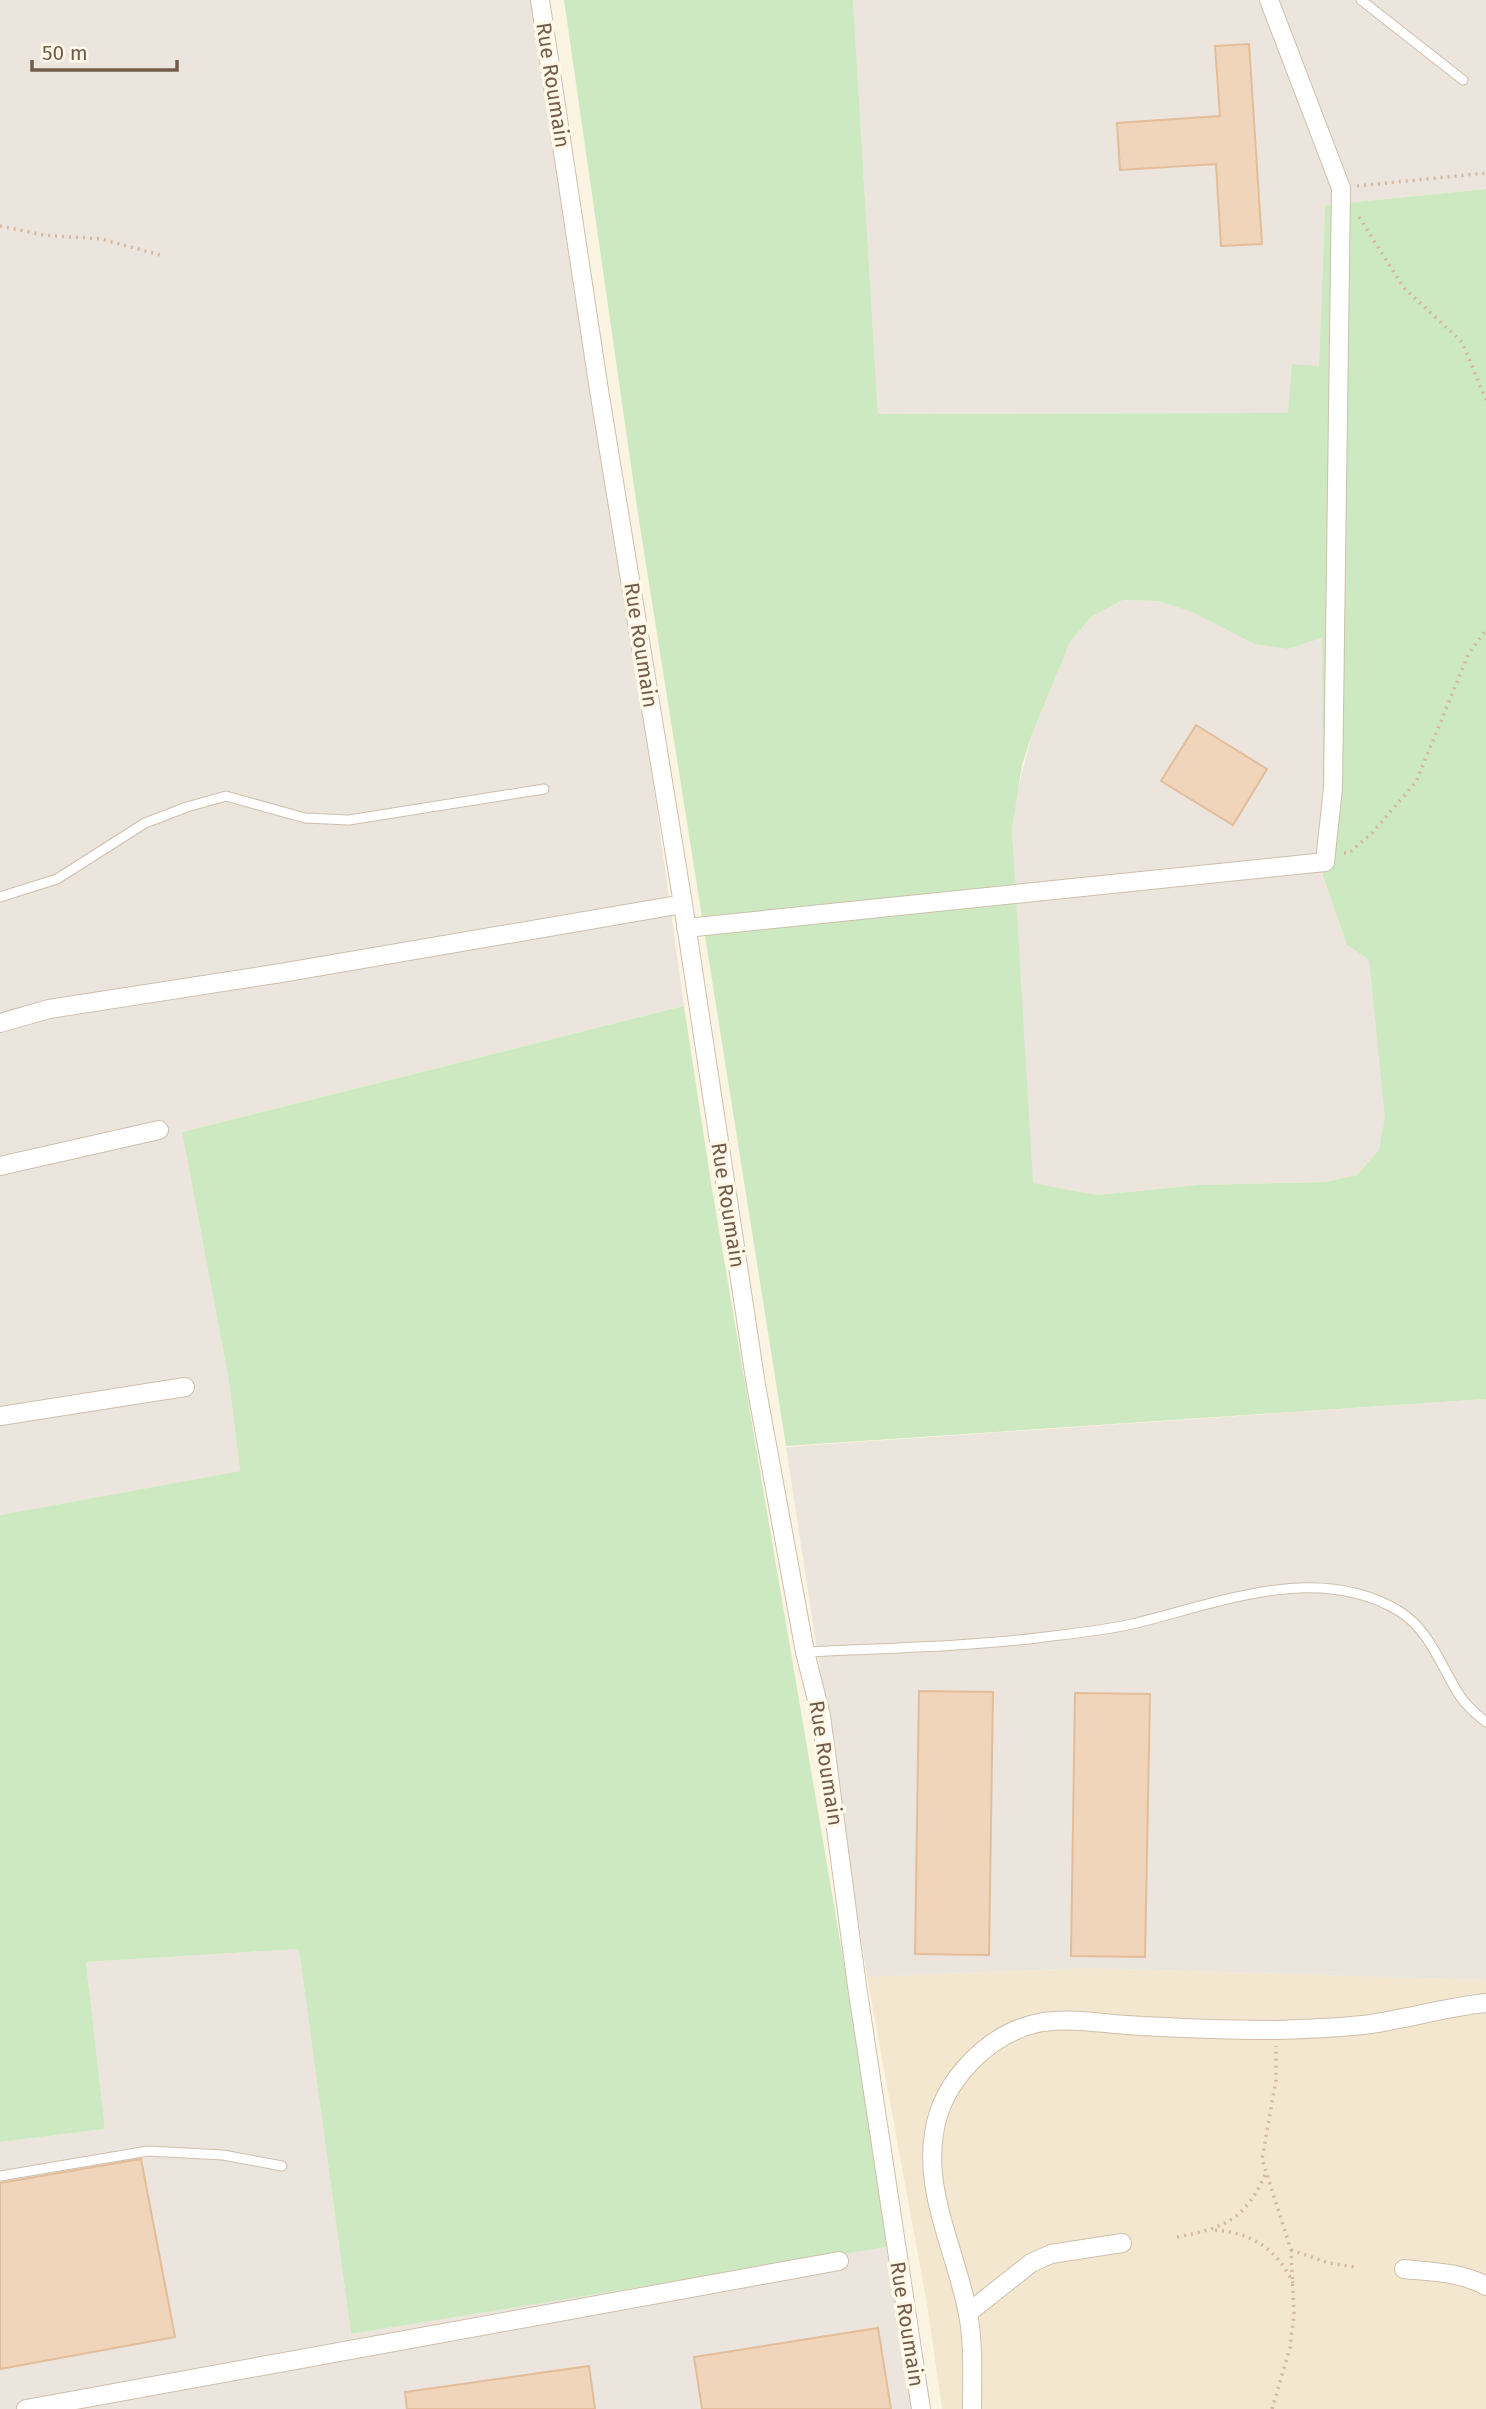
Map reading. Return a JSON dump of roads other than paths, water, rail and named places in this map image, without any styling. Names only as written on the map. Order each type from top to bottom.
[{"type":"street","name":"Rue Roumain","points":[[540,0],[756,1385],[804,1652],[821,1716],[857,1986],[920,2409]]},
{"type":"street","points":[[686,928],[1325,862],[1333,788],[1341,188],[1269,0]]},
{"type":"street","points":[[0,1023],[49,1009],[281,973],[683,904]]},
{"type":"street","points":[[0,1166],[159,1130]]},
{"type":"street","points":[[0,1416],[185,1387]]},
{"type":"street","points":[[972,2409],[973,2350],[968,2313],[931,2167],[934,2131],[944,2099],[964,2070],[988,2047],[1012,2032],[1041,2023],[1076,2020],[1171,2028],[1277,2030],[1368,2024],[1486,2003]]},
{"type":"street","points":[[968,2313],[1031,2263],[1051,2254],[1122,2243]]},
{"type":"street","points":[[26,2409],[839,2261]]},
{"type":"street","points":[[1404,2269],[1458,2275],[1486,2286]]},
{"type":"lane","points":[[1360,0],[1463,80]]},
{"type":"lane","points":[[0,897],[57,879],[145,823],[226,796],[305,818],[349,820],[544,789]]},
{"type":"lane","points":[[804,1652],[1035,1638],[1129,1625],[1247,1594],[1298,1588],[1332,1589],[1369,1596],[1401,1612],[1427,1637],[1461,1698],[1486,1722]]},
{"type":"lane","points":[[0,2176],[148,2151],[223,2155],[282,2166]]}]
